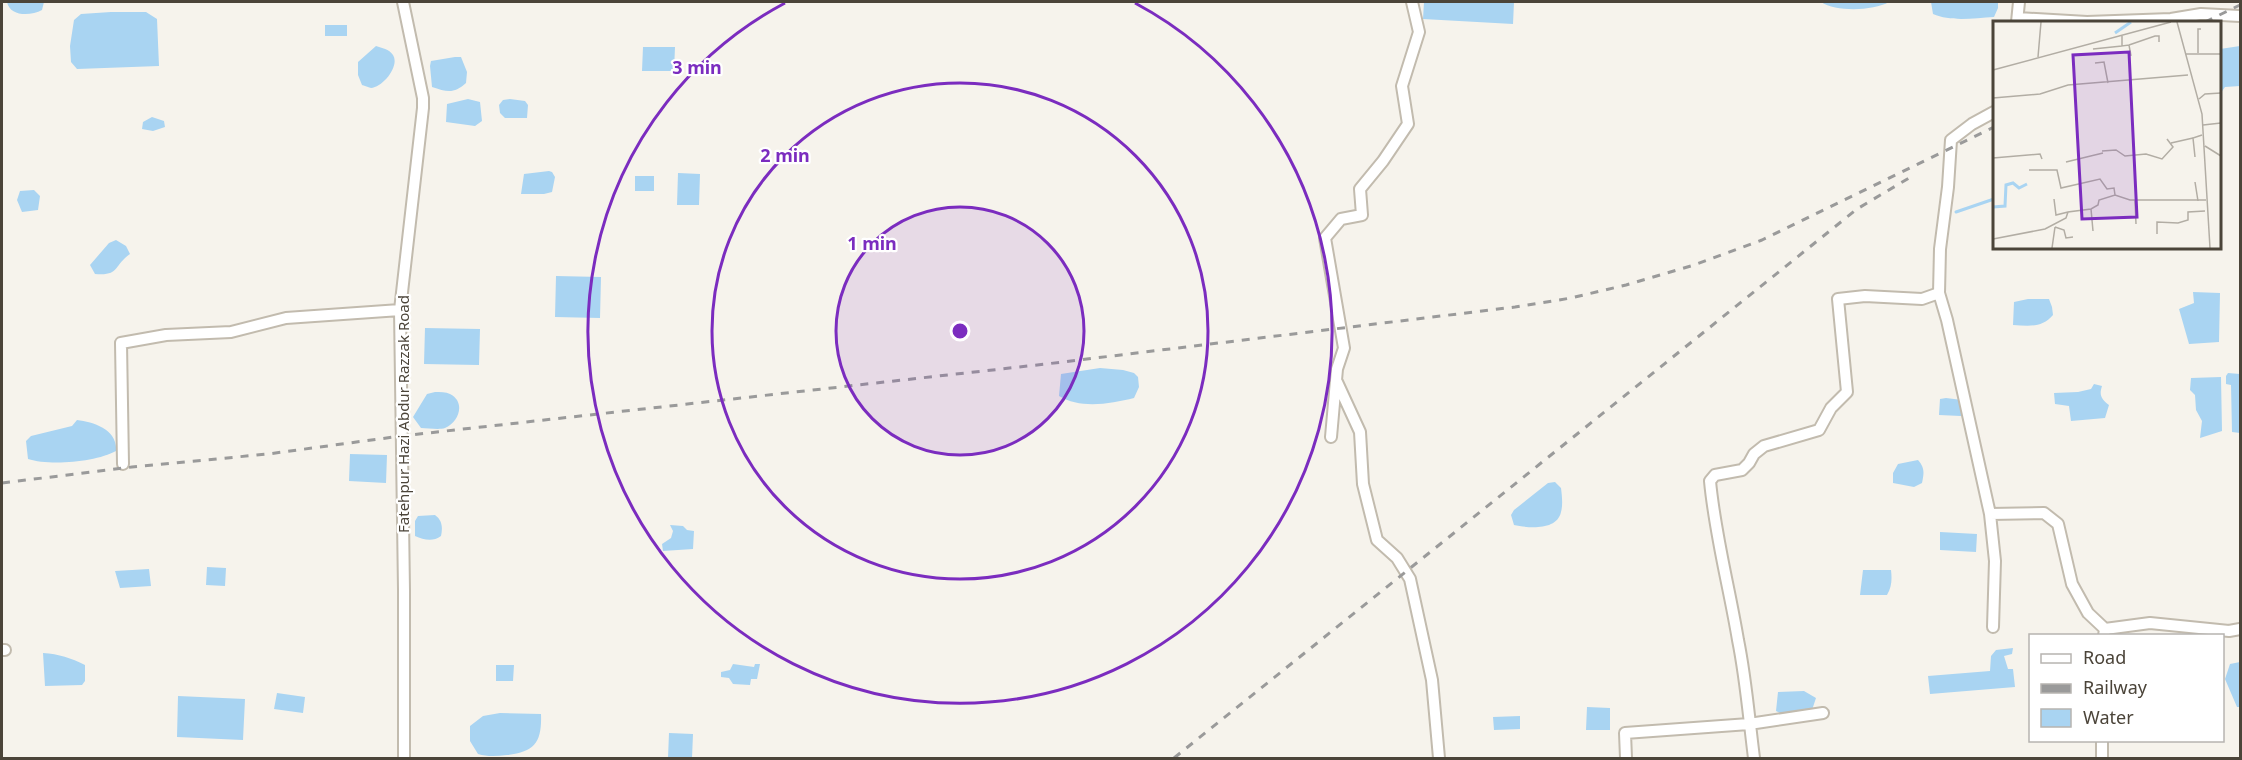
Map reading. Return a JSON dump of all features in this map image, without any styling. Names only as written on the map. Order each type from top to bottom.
[{"type":"street","name":"Fatehpur Hazi Abdur Razzak Road","points":[[403,2],[423,98],[400,310],[404,759]]},
{"type":"street","points":[[1331,437],[1336,379],[1344,348],[1325,238],[1341,219],[1362,215],[1360,189],[1383,161],[1408,124],[1402,86],[1419,32],[1412,2]]},
{"type":"street","points":[[2019,2],[2018,20],[2171,19],[2201,14],[2241,16]]},
{"type":"street","points":[[1993,113],[1972,124],[1951,140],[1940,249],[1939,293],[1990,514],[1995,561],[1993,627]]},
{"type":"street","points":[[1754,759],[1748,698],[1714,523],[1710,481],[1715,475],[1742,470],[1754,454],[1764,446],[1819,430],[1831,408],[1847,393],[1838,299],[1864,297],[1922,299],[1939,293]]},
{"type":"street","points":[[123,464],[121,344],[166,335],[231,332],[286,318],[400,310]]},
{"type":"street","points":[[1336,379],[1360,432],[1363,484],[1377,540],[1397,558],[1410,579],[1432,680],[1439,759]]},
{"type":"street","points":[[1990,514],[2044,513],[2058,524],[2072,584],[2088,613],[2104,632],[2150,623],[2229,631],[2241,629]]},
{"type":"street","points":[[1626,759],[1625,733],[1749,724],[1823,713]]},
{"type":"street","points":[[2102,742],[2102,759]]},
{"type":"water","points":[[7,2],[44,2],[42,10],[22,14],[12,10]]},
{"type":"water","points":[[1424,2],[1514,2],[1513,24],[1423,19]]},
{"type":"water","points":[[1821,2],[1889,2],[1874,7],[1845,9]]},
{"type":"water","points":[[1931,2],[1998,2],[1998,8],[1994,17],[1955,19],[1933,14]]},
{"type":"water","points":[[146,12],[157,19],[159,66],[77,69],[71,62],[70,46],[74,20],[81,14]]},
{"type":"water","points":[[325,25],[347,25],[347,36],[325,36]]},
{"type":"water","points":[[376,46],[391,53],[395,60],[385,80],[371,88],[362,85],[358,75],[358,62]]},
{"type":"water","points":[[2240,46],[2240,86],[2225,87],[2221,93],[2221,49]]},
{"type":"water","points":[[643,47],[675,47],[674,71],[642,71]]},
{"type":"water","points":[[461,57],[467,72],[466,83],[450,91],[432,87],[431,61]]},
{"type":"water","points":[[468,99],[480,102],[482,121],[475,126],[446,122],[447,104]]},
{"type":"water","points":[[503,100],[525,101],[528,105],[527,118],[505,118],[500,113],[499,105]]},
{"type":"water","points":[[152,117],[164,121],[165,127],[153,131],[142,129],[143,122]]},
{"type":"water","points":[[549,171],[555,177],[552,192],[521,194],[524,174]]},
{"type":"water","points":[[678,173],[700,174],[699,205],[677,205]]},
{"type":"water","points":[[635,176],[654,176],[654,191],[635,191]]},
{"type":"water","points":[[34,190],[40,196],[38,210],[22,212],[17,200],[20,191]]},
{"type":"water","points":[[116,240],[126,246],[130,254],[113,272],[95,274],[90,265],[109,243]]},
{"type":"water","points":[[556,276],[601,277],[600,318],[555,317]]},
{"type":"water","points":[[2193,292],[2220,293],[2219,342],[2189,344],[2179,309],[2194,303]]},
{"type":"water","points":[[2049,299],[2053,315],[2040,324],[2013,325],[2014,302]]},
{"type":"water","points":[[425,328],[480,329],[479,365],[424,364]]},
{"type":"water","points":[[1100,368],[1134,373],[1138,377],[1139,387],[1134,398],[1086,404],[1076,403],[1059,396],[1061,374]]},
{"type":"water","points":[[2228,373],[2240,374],[2240,433],[2232,432],[2231,385],[2226,384]]},
{"type":"water","points":[[2221,377],[2222,431],[2200,438],[2202,421],[2196,410],[2195,395],[2190,390],[2191,378]]},
{"type":"water","points":[[2094,384],[2102,386],[2101,397],[2109,405],[2105,418],[2071,421],[2069,406],[2055,404],[2054,393],[2078,392],[2091,389]]},
{"type":"water","points":[[447,393],[455,398],[459,412],[454,421],[445,428],[421,428],[413,417],[427,394]]},
{"type":"water","points":[[1940,399],[1962,400],[1964,413],[1961,416],[1939,415]]},
{"type":"water","points":[[77,420],[104,428],[113,438],[116,451],[97,458],[73,462],[28,459],[26,441],[31,436],[72,426]]},
{"type":"water","points":[[350,454],[387,455],[386,483],[349,481]]},
{"type":"water","points":[[1918,460],[1923,471],[1922,483],[1914,487],[1893,483],[1893,473],[1898,464]]},
{"type":"water","points":[[1555,482],[1561,488],[1562,494],[1562,509],[1558,518],[1541,527],[1514,525],[1511,515],[1514,510],[1548,483]]},
{"type":"water","points":[[435,515],[441,524],[441,536],[428,540],[415,536],[415,521],[418,516]]},
{"type":"water","points":[[670,525],[683,526],[687,530],[694,531],[693,549],[663,551],[662,544],[671,538],[673,531]]},
{"type":"water","points":[[1940,532],[1977,534],[1976,552],[1940,550]]},
{"type":"water","points":[[207,567],[226,568],[225,586],[206,585]]},
{"type":"water","points":[[149,569],[151,586],[120,588],[115,571]]},
{"type":"water","points":[[1863,570],[1891,570],[1891,583],[1887,595],[1860,595]]},
{"type":"water","points":[[2013,648],[2012,654],[2004,656],[2008,669],[2013,669],[2015,687],[1930,694],[1928,676],[1990,671],[1991,656],[1996,650]]},
{"type":"water","points":[[43,653],[65,657],[85,665],[85,681],[82,685],[45,686]]},
{"type":"water","points":[[2240,662],[2240,707],[2237,707],[2225,679],[2230,664]]},
{"type":"water","points":[[733,664],[754,667],[755,664],[760,664],[757,679],[751,679],[750,685],[733,684],[729,678],[721,677],[721,672],[730,670]]},
{"type":"water","points":[[496,665],[514,665],[513,681],[496,681]]},
{"type":"water","points":[[1804,691],[1816,698],[1812,710],[1782,714],[1776,711],[1778,692]]},
{"type":"water","points":[[277,693],[305,697],[303,713],[274,709]]},
{"type":"water","points":[[178,696],[245,699],[243,740],[177,737]]},
{"type":"water","points":[[1587,707],[1610,708],[1610,730],[1586,730]]},
{"type":"water","points":[[500,713],[541,714],[540,732],[535,744],[517,754],[485,756],[478,754],[470,741],[470,726],[483,716]]},
{"type":"water","points":[[1520,716],[1520,729],[1494,730],[1493,717]]},
{"type":"water","points":[[669,733],[693,734],[692,758],[668,758]]},
{"type":"waterway","points":[[1956,212],[1993,199]]},
{"type":"railway","points":[[2207,21],[2240,5]]},
{"type":"railway","points":[[2,483],[1046,364],[1515,307],[1571,298],[1694,265],[1762,240],[1993,127]]},
{"type":"railway","points":[[1174,758],[1857,209],[1914,175]]}]
